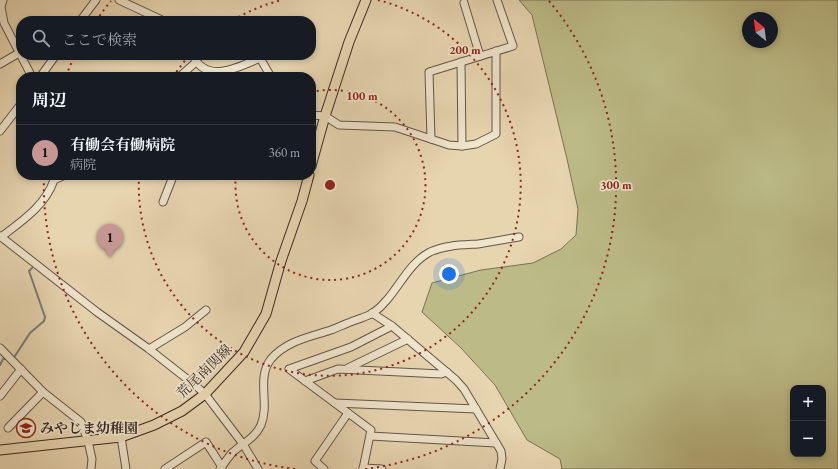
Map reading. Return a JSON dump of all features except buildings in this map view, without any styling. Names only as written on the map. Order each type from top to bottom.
[{"type":"main road","points":[[316,148],[349,42],[366,0]]},
{"type":"main road","name":"荒尾南関線","points":[[0,450],[121,437],[154,426],[182,411],[205,394],[244,352],[266,314],[281,261],[308,180]]},
{"type":"street","points":[[2,0],[2,14],[4,23],[16,47]]},
{"type":"street","points":[[84,16],[96,0]]},
{"type":"street","points":[[119,0],[153,16]]},
{"type":"street","points":[[430,139],[428,72],[514,46],[497,0]]},
{"type":"street","points":[[464,3],[480,56]]},
{"type":"street","points":[[316,115],[325,116],[339,125],[395,127],[449,145],[462,146],[476,144],[496,134],[496,51]]},
{"type":"street","points":[[0,64],[16,55]]},
{"type":"street","points":[[23,60],[29,72]]},
{"type":"street","points":[[44,72],[52,60]]},
{"type":"street","points":[[185,72],[196,62],[204,69],[216,72],[228,71],[255,60]]},
{"type":"street","points":[[261,60],[268,72]]},
{"type":"street","points":[[461,62],[462,146]]},
{"type":"street","points":[[0,131],[16,110]]},
{"type":"street","points":[[54,180],[50,191],[29,216],[0,236],[97,312],[149,348],[205,394],[243,444],[258,469]]},
{"type":"street","points":[[162,202],[172,180]]},
{"type":"street","points":[[165,469],[206,442],[221,468],[232,453],[252,438],[260,427],[265,415],[263,378],[267,365],[272,357],[282,349],[304,338],[331,330],[372,313],[392,294],[402,279],[420,259],[431,252],[448,246],[520,237]]},
{"type":"street","points":[[149,348],[185,327],[206,310]]},
{"type":"street","points":[[372,313],[408,339],[456,380],[464,389],[501,451],[502,459],[500,469]]},
{"type":"street","points":[[382,469],[363,468],[371,430],[289,369],[351,347],[392,326]]},
{"type":"street","points":[[346,369],[408,339]]},
{"type":"street","points":[[0,348],[43,392],[81,422],[88,441],[92,459],[90,469]]},
{"type":"street","points":[[0,396],[21,369]]},
{"type":"street","points":[[305,381],[338,369],[441,374],[447,372]]},
{"type":"street","points":[[8,428],[43,392]]},
{"type":"street","points":[[335,403],[476,409]]},
{"type":"street","points":[[324,469],[315,461],[348,413]]},
{"type":"street","points":[[370,436],[496,443]]},
{"type":"street","points":[[121,437],[126,469]]},
{"type":"shaded area","points":[[519,0],[838,0],[838,469],[562,469],[560,459],[527,440],[495,385],[461,348],[422,312],[432,283],[481,270],[533,263],[561,249],[576,235],[578,209],[532,15]]},
{"type":"waterway","points":[[13,359],[30,333],[44,321],[45,317],[29,271],[32,268]]},
{"type":"waterway","points":[[0,365],[3,359],[7,359]]},
{"type":"place","name":"有働会有働病院","points":[[110,257]]},
{"type":"place","name":"みやじま幼稚園","points":[[26,428]]}]
